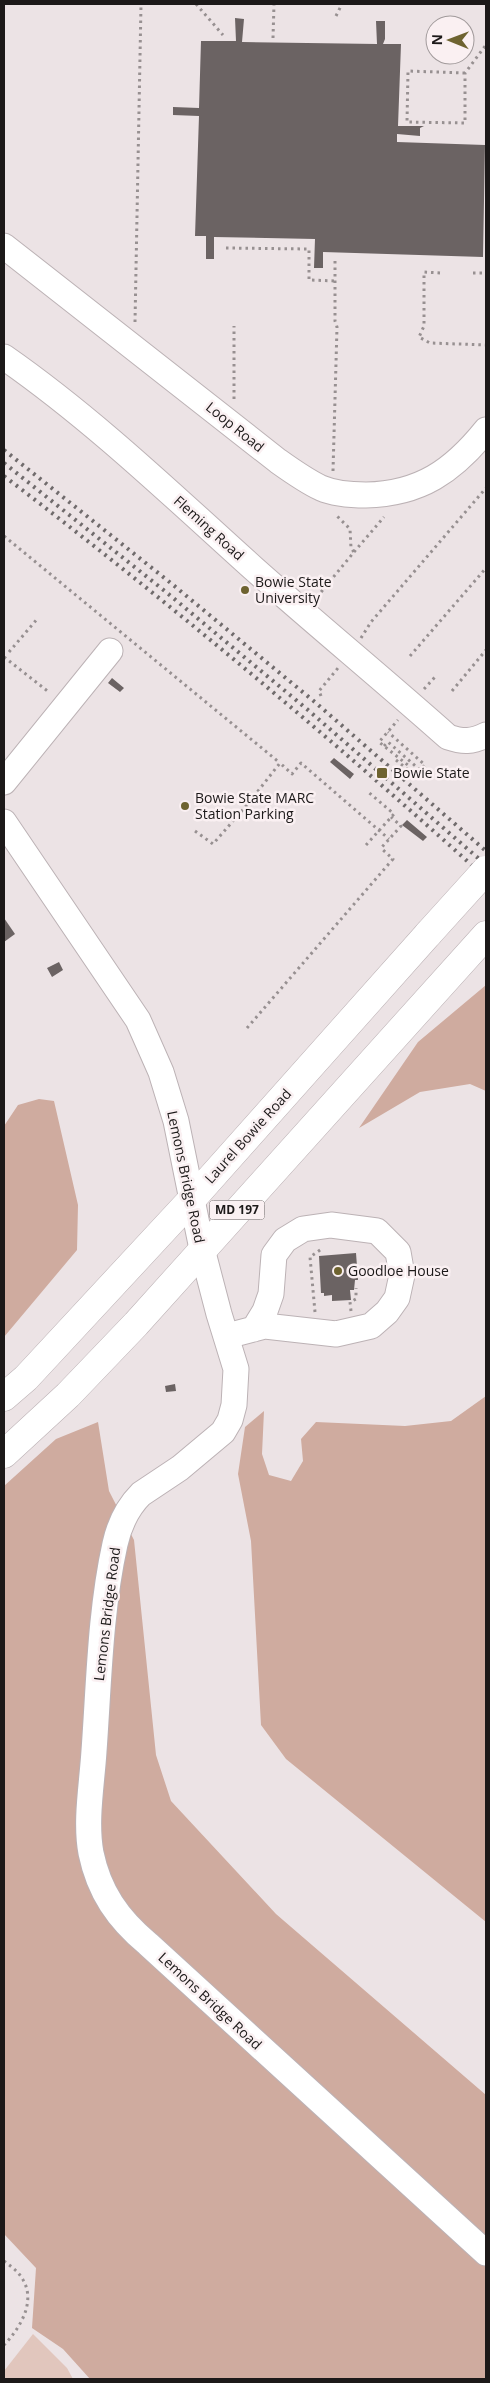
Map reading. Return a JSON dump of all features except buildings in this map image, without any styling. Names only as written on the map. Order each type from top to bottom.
[{"type":"main road","name":"Laurel Bowie Road","points":[[4,1397],[26,1378],[193,1198],[486,870]]},
{"type":"main road","name":"MD 197","points":[[4,1454],[68,1395],[136,1324],[486,935]]},
{"type":"street","name":"Loop Road","points":[[4,246],[278,462],[310,482],[332,491],[340,494],[386,494],[420,485],[436,477],[458,460],[486,430]]},
{"type":"street","name":"Fleming Road","points":[[4,357],[31,376],[114,443],[270,583],[448,737],[463,742],[476,740],[486,734]]},
{"type":"street","points":[[4,782],[118,641]]},
{"type":"street","name":"Lemons Bridge Road","points":[[4,822],[138,1020],[161,1072],[176,1122],[202,1249],[218,1314],[227,1336],[236,1369],[234,1405],[230,1420],[223,1432],[203,1450],[141,1494],[132,1503],[115,1543],[102,1627],[88,1835],[95,1868],[106,1895],[128,1927],[486,2253]]},
{"type":"street","points":[[227,1336],[254,1329],[265,1326],[336,1334],[371,1326],[387,1312],[397,1298],[402,1275],[398,1252],[377,1231],[331,1226],[303,1229],[285,1240],[274,1255],[271,1294],[265,1311],[254,1329]]},
{"type":"path","points":[[135,322],[141,4]]},
{"type":"path","points":[[196,4],[222,35]]},
{"type":"path","points":[[274,4],[274,38]]},
{"type":"path","points":[[336,16],[342,4]]},
{"type":"path","points":[[465,73],[408,71],[407,122],[465,122],[465,73],[486,45]]},
{"type":"path","points":[[226,248],[309,249],[310,280],[335,281]]},
{"type":"path","points":[[335,258],[336,327],[332,508],[350,529],[351,548],[354,552]]},
{"type":"path","points":[[440,273],[424,272],[424,326],[419,337],[430,343],[486,345]]},
{"type":"path","points":[[473,273],[486,273]]},
{"type":"path","points":[[234,326],[234,399]]},
{"type":"path","points":[[371,622],[486,488]]},
{"type":"path","points":[[317,597],[384,517]]},
{"type":"path","points":[[4,536],[118,641],[292,774],[301,762],[389,839]]},
{"type":"path","points":[[410,656],[486,568]]},
{"type":"path","points":[[9,652],[38,618]]},
{"type":"path","points":[[452,691],[486,650]]},
{"type":"path","points":[[4,657],[45,691],[51,694],[55,692]]},
{"type":"path","points":[[384,746],[388,742],[420,770],[425,765],[388,732]]},
{"type":"path","points":[[384,737],[379,742],[409,766],[406,769],[396,760]]},
{"type":"path","points":[[195,830],[213,844],[280,763]]},
{"type":"path","points":[[366,845],[394,814],[367,791]]},
{"type":"path","points":[[247,1028],[393,859],[382,847],[401,826],[391,817]]},
{"type":"path","points":[[317,1333],[310,1257],[333,1243],[331,1226]]},
{"type":"path","points":[[4,2261],[20,2275],[27,2290],[28,2308],[19,2330],[4,2345]]},
{"type":"shaded area","points":[[486,985],[486,1091],[470,1084],[420,1092],[359,1128],[418,1042]]},
{"type":"shaded area","points":[[39,1099],[54,1101],[78,1205],[77,1250],[4,1337],[4,1126],[18,1105]]},
{"type":"shaded area","points":[[486,1396],[486,1922],[286,1759],[261,1725],[251,1541],[238,1474],[245,1427],[264,1411],[262,1454],[269,1475],[291,1481],[303,1461],[301,1439],[316,1422],[405,1426],[451,1421]]},
{"type":"shaded area","points":[[98,1422],[109,1491],[134,1540],[156,1755],[171,1801],[276,1914],[486,2095],[486,2379],[90,2379],[63,2349],[32,2328],[36,2268],[4,2234],[4,1486],[56,1439]]},
{"type":"shaded area","points":[[33,2334],[67,2368],[73,2379],[4,2379],[4,2371]]},
{"type":"railway","points":[[4,450],[172,584],[316,703],[486,851]]},
{"type":"railway","points":[[4,463],[166,592],[308,710],[486,865]]},
{"type":"railway","points":[[4,476],[128,573],[249,672],[369,774],[486,878]]},
{"type":"place","name":"Bowie State University","points":[[245,590]]},
{"type":"place","name":"Bowie State","points":[[382,773]]},
{"type":"place","name":"Bowie State MARC Station Parking","points":[[185,806]]},
{"type":"place","name":"Goodloe House","points":[[338,1271]]}]
